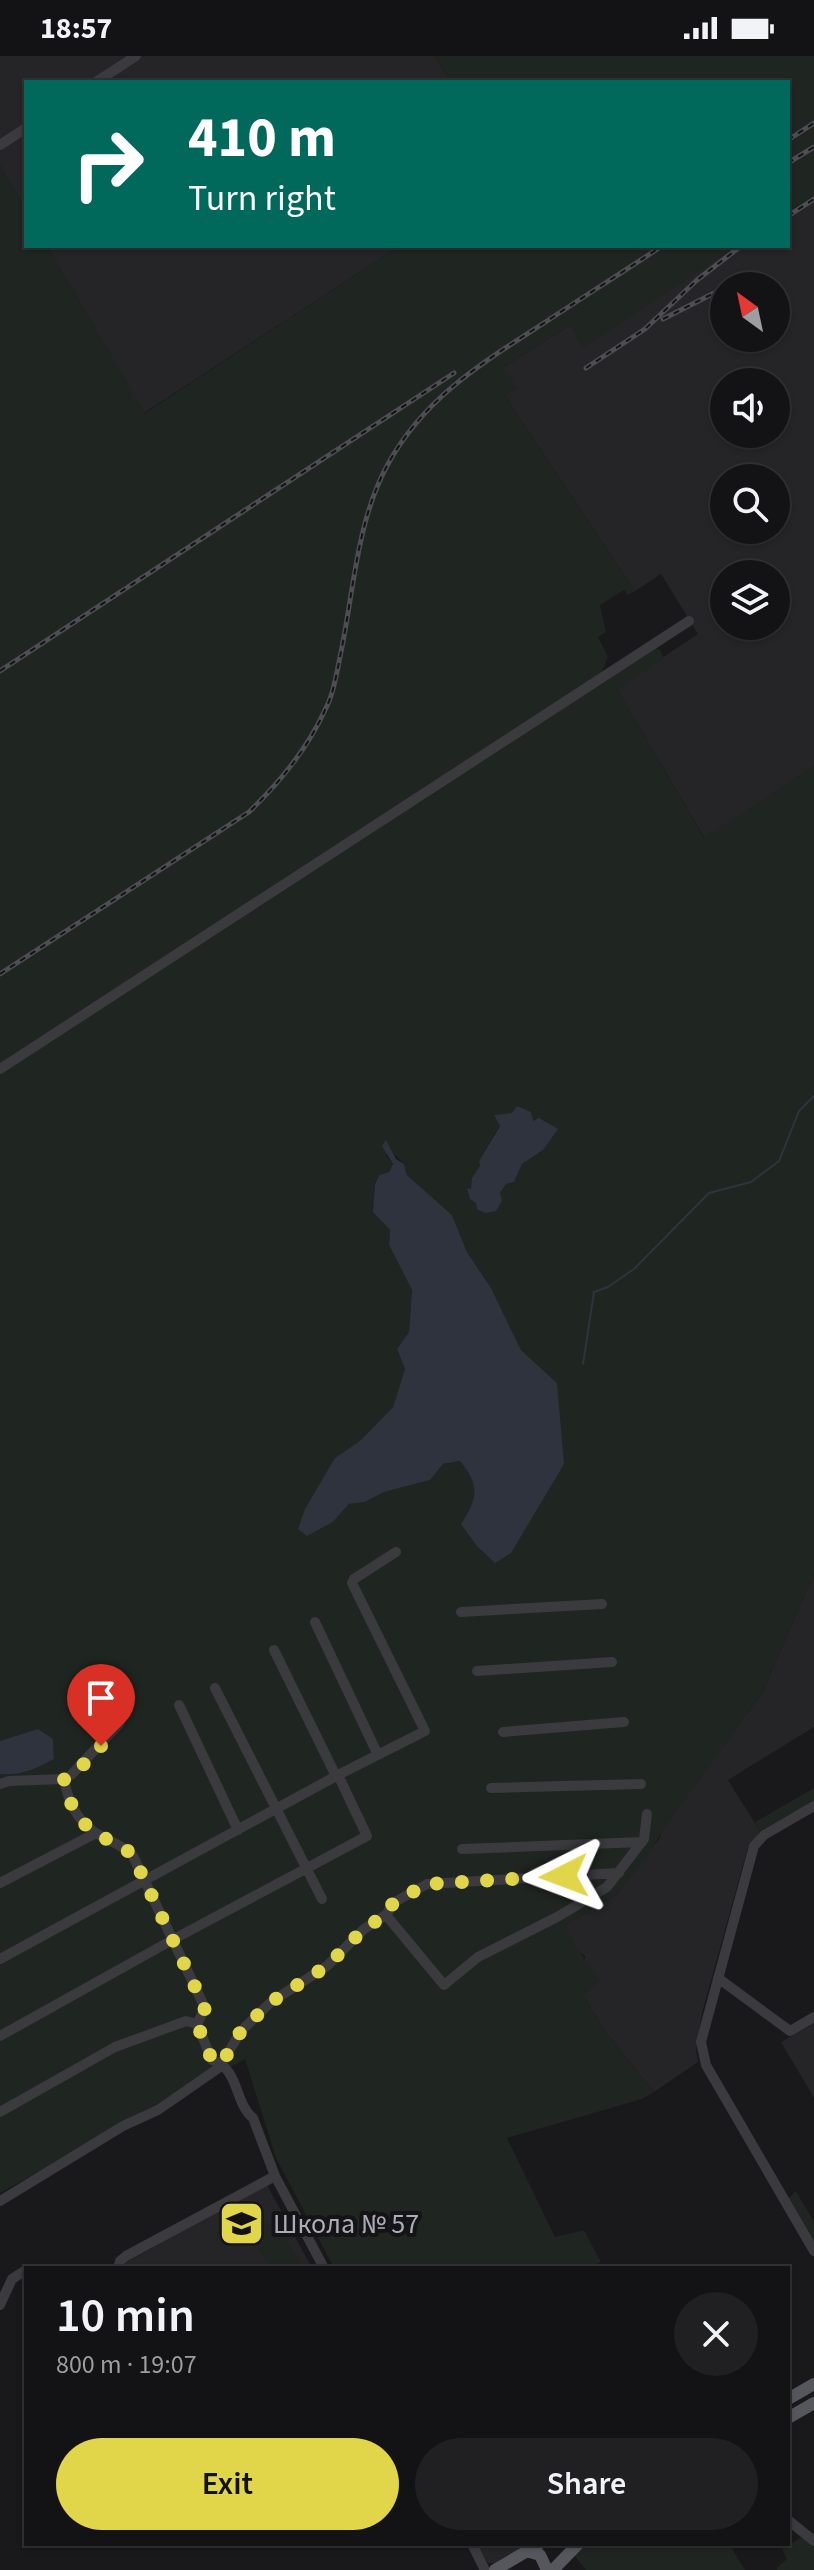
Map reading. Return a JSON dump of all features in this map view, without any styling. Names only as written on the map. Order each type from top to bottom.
[{"type":"main road","points":[[790,2398],[814,2384]]},
{"type":"main road","points":[[790,2417],[814,2403]]},
{"type":"main road","points":[[495,2570],[536,2546]]},
{"type":"main road","points":[[527,2551],[540,2555],[550,2570],[576,2546]]},
{"type":"street","points":[[99,80],[136,56]]},
{"type":"street","points":[[0,145],[24,129]]},
{"type":"street","points":[[0,1069],[689,621]]},
{"type":"street","points":[[0,1959],[425,1731],[352,1583],[396,1552]]},
{"type":"street","points":[[461,1612],[602,1604]]},
{"type":"street","points":[[315,1622],[378,1755]]},
{"type":"street","points":[[0,2036],[367,1836],[274,1650]]},
{"type":"street","points":[[477,1671],[612,1662]]},
{"type":"street","points":[[215,1688],[322,1899]]},
{"type":"street","points":[[0,1784],[64,1779],[81,1767],[119,1724],[130,1694]]},
{"type":"street","points":[[179,1705],[238,1830]]},
{"type":"street","points":[[503,1732],[624,1722]]},
{"type":"street","points":[[64,1779],[71,1806],[96,1833],[127,1849],[146,1880],[205,2008],[197,2024],[206,2051],[234,2079],[275,2176],[323,2266]]},
{"type":"street","points":[[491,1788],[641,1784]]},
{"type":"street","points":[[814,1806],[764,1835],[754,1846],[701,2042],[702,2056],[814,2251]]},
{"type":"street","points":[[386,1915],[444,1985],[478,1957],[559,1916],[607,1887],[642,1842],[647,1814]]},
{"type":"street","points":[[0,1883],[96,1833]]},
{"type":"street","points":[[462,1849],[642,1842]]},
{"type":"street","points":[[0,2201],[123,2126],[158,2110],[224,2066],[241,2031],[271,2002],[327,1966],[364,1929],[386,1915],[393,1903],[427,1884],[619,1873]]},
{"type":"street","points":[[718,1978],[790,2031],[814,2017]]},
{"type":"street","points":[[0,2112],[115,2047],[186,2021],[197,2024]]},
{"type":"street","points":[[119,2266],[126,2256],[275,2176]]},
{"type":"street","points":[[0,2305],[12,2279],[24,2271]]},
{"type":"street","points":[[790,2522],[814,2541]]},
{"type":"street","points":[[473,2546],[485,2570]]},
{"type":"shaded area","points":[[0,56],[435,56],[450,80],[24,80],[24,207],[0,166]]},
{"type":"shaded area","points":[[435,56],[814,56],[814,195],[790,211],[790,80],[450,80]]},
{"type":"shaded area","points":[[0,166],[24,207],[24,248],[48,248],[145,413],[397,248],[733,248],[583,348],[571,325],[503,367],[517,388],[505,396],[635,591],[628,595],[624,590],[600,605],[606,632],[598,637],[608,656],[601,675],[0,1064]]},
{"type":"shaded area","points":[[814,195],[814,766],[705,839],[616,688],[698,634],[661,574],[635,591],[505,396],[503,367],[571,325],[583,347],[733,248],[790,248],[790,211]]},
{"type":"shaded area","points":[[48,248],[397,248],[144,413]]},
{"type":"shaded area","points":[[655,648],[660,650],[664,658],[617,689],[704,838],[814,766],[814,1573],[762,1693],[664,1828],[647,1857],[616,1895],[567,1924],[576,1946],[600,1980],[583,1995],[606,2033],[654,2092],[642,2099],[507,2138],[555,2237],[584,2230],[601,2262],[592,2266],[333,2266],[276,2158],[245,2059],[0,2193],[0,1774],[28,1771],[54,1759],[53,1739],[0,1741],[0,1074]],"holes":[[[494,1115],[529,1115],[543,1150],[522,1164],[514,1182],[506,1184],[500,1193],[476,1203],[468,1189],[471,1189],[479,1161],[500,1125]],[[390,1150],[404,1164],[407,1175],[452,1215],[467,1252],[491,1288],[521,1350],[557,1383],[461,1524],[475,1492],[471,1478],[460,1461],[443,1464],[429,1480],[384,1492],[365,1502],[349,1504],[333,1522],[307,1536],[323,1482],[335,1458],[361,1440],[393,1407],[405,1369],[397,1349],[409,1332],[412,1290],[389,1245],[390,1230],[374,1211],[375,1183],[379,1175],[389,1172],[393,1164],[386,1155]]]},
{"type":"shaded area","points":[[517,1106],[531,1112],[533,1121],[539,1118],[558,1129],[543,1150],[522,1164],[514,1182],[506,1184],[500,1193],[502,1201],[496,1211],[485,1213],[477,1209],[467,1188],[471,1189],[479,1161],[500,1126],[494,1115],[512,1113]]},
{"type":"shaded area","points":[[386,1140],[396,1159],[404,1164],[407,1175],[452,1215],[467,1252],[491,1288],[521,1350],[557,1383],[564,1464],[511,1553],[495,1563],[461,1524],[471,1507],[474,1485],[460,1461],[443,1464],[430,1480],[384,1492],[365,1502],[349,1504],[333,1522],[307,1536],[298,1529],[305,1509],[335,1458],[361,1440],[393,1407],[405,1369],[397,1349],[409,1332],[412,1290],[389,1245],[390,1230],[373,1212],[375,1184],[379,1175],[389,1172],[393,1164],[382,1146]]},
{"type":"shaded area","points":[[814,1573],[814,1727],[728,1780],[760,1831],[748,1847],[702,2013],[696,2050],[698,2062],[654,2092],[606,2033],[583,1995],[585,1956],[568,1935],[566,1924],[616,1895],[659,1839],[663,1828],[762,1693]]},
{"type":"shaded area","points":[[38,1729],[53,1739],[54,1759],[28,1771],[0,1774],[0,1741]]},
{"type":"shaded area","points":[[814,1788],[814,1801],[760,1831],[755,1822]]},
{"type":"shaded area","points":[[814,2023],[814,2098],[781,2042]]},
{"type":"shaded area","name":"Школа № 57","points":[[267,2185],[311,2266],[127,2266],[125,2263]]},
{"type":"shaded area","points":[[796,2191],[814,2222],[814,2244],[788,2199]]},
{"type":"shaded area","points":[[275,2221],[302,2266],[270,2266],[251,2235]]},
{"type":"shaded area","points":[[802,2537],[814,2547],[814,2570],[777,2570],[787,2559],[782,2549]]},
{"type":"shaded area","points":[[478,2546],[524,2546],[495,2563],[488,2563]]},
{"type":"shaded area","points":[[584,2546],[730,2546],[745,2570],[586,2570],[574,2555]]},
{"type":"waterway","points":[[583,1364],[594,1292],[608,1287],[634,1269],[709,1193],[751,1182],[779,1161],[799,1111],[814,1096]]},
{"type":"railway","points":[[790,139],[814,123]]},
{"type":"railway","points":[[790,162],[814,147]]},
{"type":"railway","points":[[790,215],[814,199]]},
{"type":"railway","points":[[0,974],[249,812],[271,789],[310,739],[331,696],[369,508],[388,464],[403,440],[419,419],[457,383],[659,248]]},
{"type":"railway","points":[[586,368],[645,329],[697,280],[738,248]]},
{"type":"railway","points":[[663,319],[710,295]]},
{"type":"railway","points":[[0,671],[454,373]]},
{"type":"place","name":"Школа № 57","points":[[242,2224]]},
{"type":"route","points":[[101,1746],[64,1779],[67,1796],[79,1817],[96,1833],[127,1849],[133,1856],[205,2008],[197,2024],[206,2051],[212,2060],[222,2063],[241,2031],[271,2002],[327,1966],[364,1929],[387,1914],[393,1903],[427,1884],[564,1876]]}]
